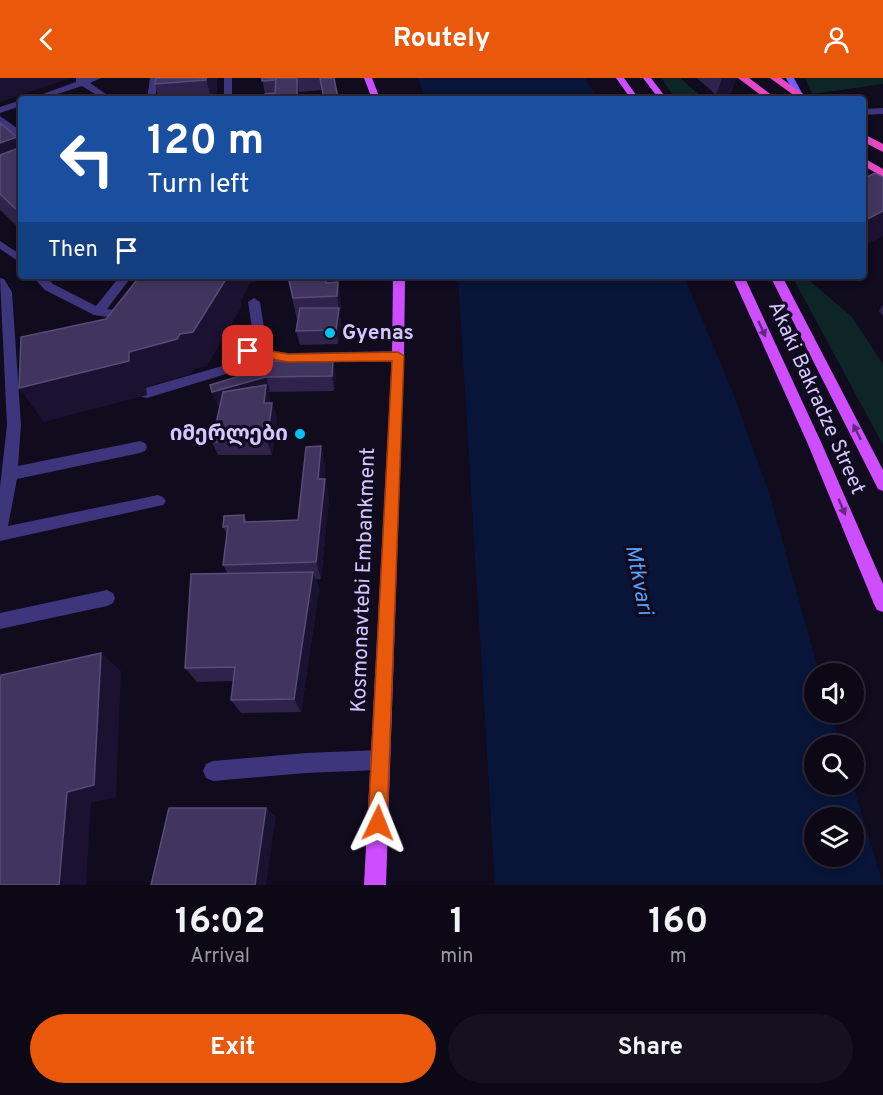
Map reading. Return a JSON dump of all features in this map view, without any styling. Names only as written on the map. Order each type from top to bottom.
[{"type":"highway","points":[[743,78],[768,96]]},
{"type":"highway","points":[[775,78],[801,96]]},
{"type":"highway","points":[[866,138],[883,148]]},
{"type":"highway","points":[[866,163],[883,175]]},
{"type":"main road","points":[[368,78],[375,96]]},
{"type":"main road","points":[[620,78],[633,96]]},
{"type":"main road","points":[[647,78],[661,96]]},
{"type":"main road","points":[[790,78],[801,96]]},
{"type":"main road","name":"Kosmonavtebi Embankment","points":[[375,885],[398,356],[399,279]]},
{"type":"main road","name":"Akaki Bakradze Street","points":[[739,279],[814,442],[883,604]]},
{"type":"main road","name":"Akaki Bakradze Street","points":[[778,279],[883,484]]},
{"type":"lane","points":[[40,96],[80,80],[97,78]]},
{"type":"lane","points":[[151,96],[154,78]]},
{"type":"lane","points":[[228,78],[228,96]]},
{"type":"lane","points":[[80,80],[104,96]]},
{"type":"lane","points":[[0,110],[18,104]]},
{"type":"lane","points":[[866,112],[883,111]]},
{"type":"lane","points":[[2,123],[18,134]]},
{"type":"lane","points":[[869,180],[883,175]]},
{"type":"lane","points":[[0,244],[18,258]]},
{"type":"lane","points":[[41,279],[49,287],[98,312],[133,316]]},
{"type":"lane","points":[[98,312],[124,279]]},
{"type":"lane","points":[[0,282],[6,292],[7,426],[10,474],[0,526]]},
{"type":"lane","points":[[147,393],[241,365],[258,328],[254,302]]},
{"type":"lane","points":[[248,351],[288,358],[398,356]]},
{"type":"lane","points":[[10,474],[140,447]]},
{"type":"lane","points":[[0,534],[158,501]]},
{"type":"lane","points":[[0,621],[108,598]]},
{"type":"lane","points":[[213,771],[306,763],[381,760]]},
{"type":"green space","points":[[661,78],[680,78],[701,96],[674,96]]},
{"type":"green space","points":[[805,78],[883,78],[883,84],[812,94]]},
{"type":"green space","points":[[794,279],[808,279],[852,317],[883,364],[883,445]]},
{"type":"water","points":[[418,78],[585,78],[596,96],[425,96]]},
{"type":"water","name":"Mtkvari","points":[[458,279],[685,279],[733,393],[770,496],[816,663],[804,663],[804,723],[834,723],[838,735],[804,735],[804,795],[856,795],[860,807],[804,807],[804,867],[864,867],[864,822],[883,885],[495,885]]},
{"type":"building","points":[[156,78],[206,78],[206,80],[155,84]]},
{"type":"building","points":[[262,78],[276,78],[276,80],[262,81]]},
{"type":"building","points":[[276,78],[297,78],[297,96],[265,96],[265,94],[275,93]]},
{"type":"building","points":[[320,78],[334,78],[338,96],[323,96]]},
{"type":"building","points":[[0,123],[17,137],[0,143]]},
{"type":"building","points":[[18,148],[18,211],[0,194],[0,155]]},
{"type":"building","points":[[875,173],[883,177],[883,211],[866,220],[866,177]]},
{"type":"building","points":[[138,279],[226,279],[193,332],[180,334],[177,339],[129,352],[129,361],[19,388],[21,337],[106,319]]},
{"type":"building","points":[[289,279],[326,279],[326,283],[338,282],[337,296],[293,298]]},
{"type":"building","points":[[300,308],[339,308],[336,330],[296,331]]},
{"type":"building","points":[[333,360],[332,376],[266,377],[212,392],[210,385],[246,374],[244,368],[272,361]]},
{"type":"building","points":[[266,385],[264,403],[272,403],[267,441],[212,442],[223,392]]},
{"type":"building","points":[[321,446],[318,479],[325,479],[316,562],[223,565],[228,526],[223,527],[224,516],[244,515],[244,522],[298,520],[306,447]]},
{"type":"building","points":[[313,572],[294,699],[231,700],[235,667],[185,668],[191,574]]},
{"type":"building","points":[[101,653],[94,785],[67,792],[59,885],[0,885],[1,675]]},
{"type":"building","points":[[169,808],[266,808],[255,885],[151,885]]},
{"type":"place","name":"Gyenas","points":[[330,333]]},
{"type":"place","name":"იმერლები","points":[[300,434]]},
{"type":"route","points":[[248,351],[288,358],[398,356],[378,823]]}]
